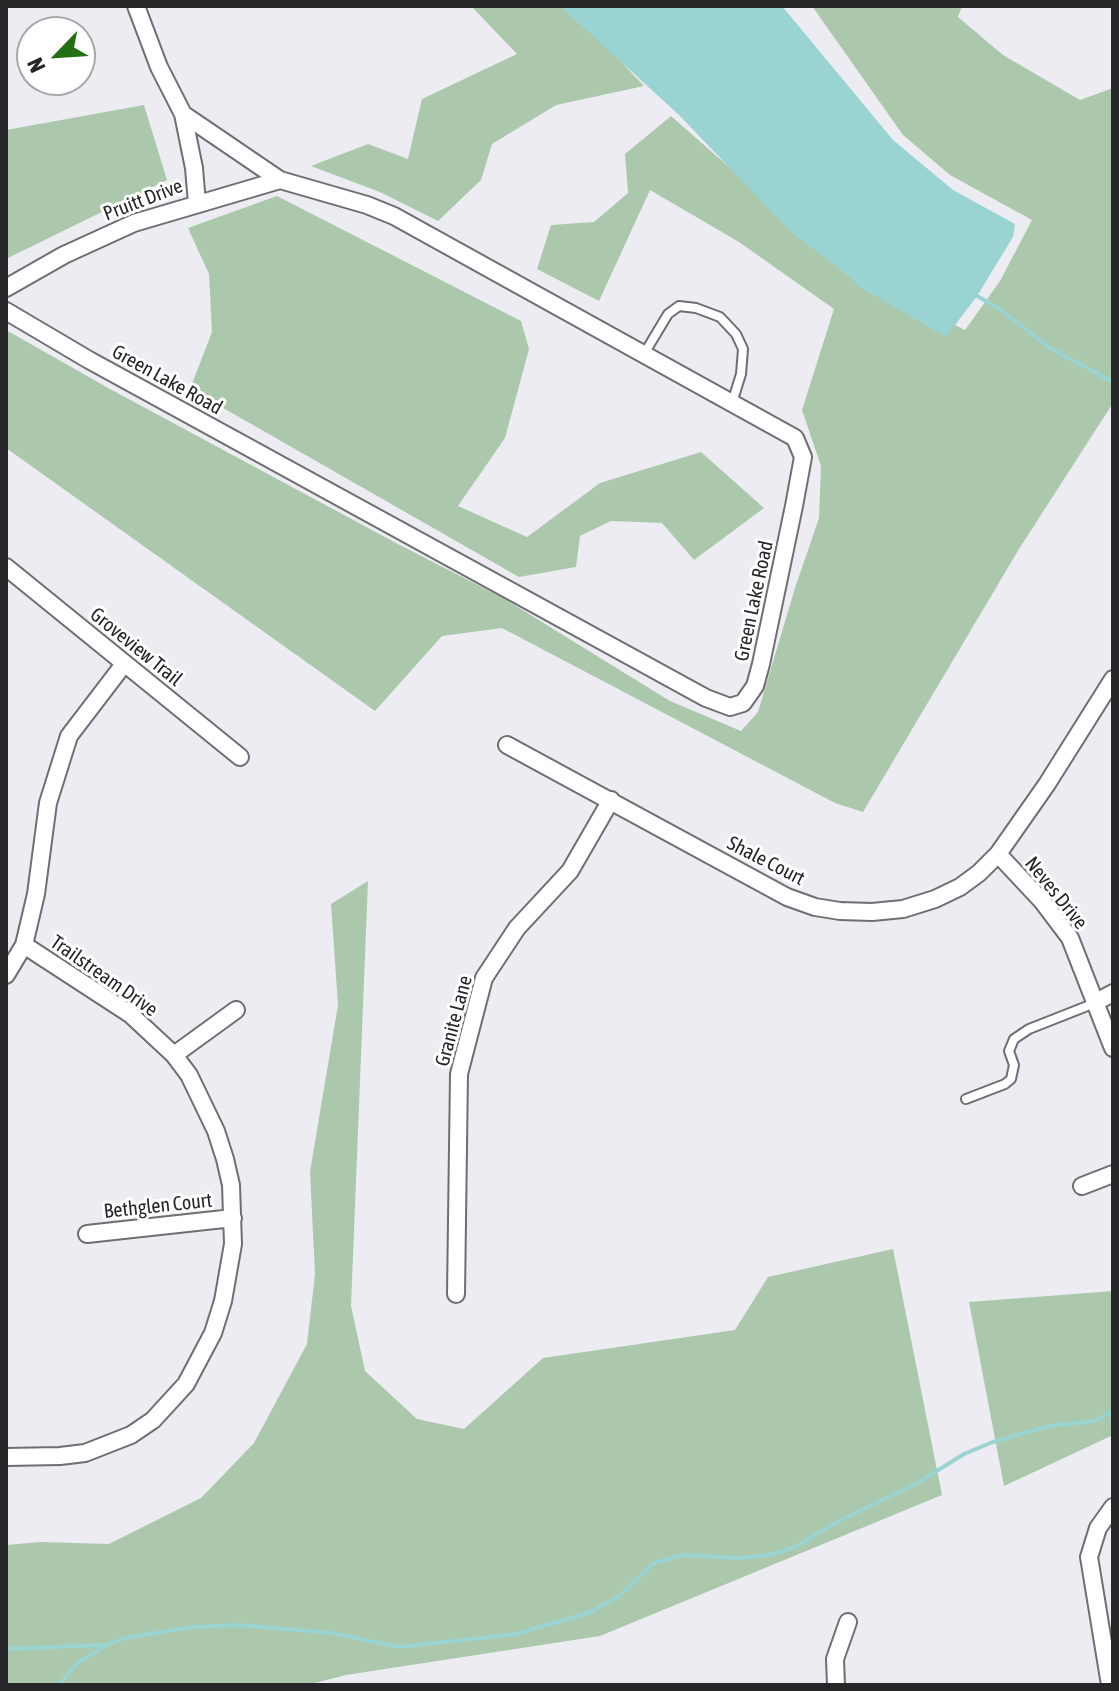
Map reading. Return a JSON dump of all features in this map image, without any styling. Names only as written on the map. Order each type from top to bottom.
[{"type":"street","name":"Pruitt Drive","points":[[6,288],[92,241],[134,223],[197,203],[194,168],[183,114],[159,67],[136,6]]},
{"type":"street","name":"Green Lake Road","points":[[6,311],[89,360],[692,691],[730,707],[743,703],[758,675],[803,457],[795,438],[394,216],[280,180],[183,114]]},
{"type":"street","points":[[197,203],[280,180]]},
{"type":"street","name":"Groveview Trail","points":[[6,567],[240,757]]},
{"type":"street","points":[[6,975],[24,945],[36,894],[48,803],[69,736],[124,664]]},
{"type":"street","name":"Shale Court","points":[[507,745],[787,897],[815,907],[840,911],[903,909],[935,899],[979,873],[998,854],[1047,784],[1113,679]]},
{"type":"street","name":"Granite Lane","points":[[456,1294],[459,1074],[484,978],[517,928],[570,871],[611,800]]},
{"type":"street","name":"Neves Drive","points":[[998,854],[1042,901],[1070,938],[1113,1048]]},
{"type":"street","name":"Trailstream Drive","points":[[6,1457],[60,1456],[109,1446],[131,1435],[168,1406],[186,1384],[213,1333],[232,1258],[231,1185],[216,1131],[195,1086],[174,1055],[130,1014],[24,945]]},
{"type":"street","points":[[1096,1002],[1113,993]]},
{"type":"street","points":[[174,1055],[236,1010]]},
{"type":"street","points":[[1082,1186],[1113,1174]]},
{"type":"street","name":"Bethglen Court","points":[[87,1234],[233,1218]]},
{"type":"street","points":[[1110,1685],[1110,1663],[1089,1557],[1098,1528],[1113,1507]]},
{"type":"street","points":[[836,1685],[835,1659],[848,1622]]},
{"type":"lane","points":[[643,355],[668,314],[679,306],[696,308],[720,317],[736,334],[743,349],[741,374],[732,404]]},
{"type":"lane","points":[[966,1099],[1011,1079],[1014,1065],[1009,1051],[1014,1039],[1029,1029],[1096,1002]]},
{"type":"green space","points":[[471,6],[568,6],[644,86],[556,105],[492,144],[481,180],[438,221],[380,192],[311,166],[368,144],[408,159],[422,99],[517,54]]},
{"type":"green space","points":[[812,6],[962,6],[958,17],[1003,55],[1080,100],[1113,88],[1113,403],[1019,549],[863,812],[835,803],[502,628],[442,636],[375,711],[6,448],[6,330],[110,389],[503,598],[670,701],[741,731],[758,712],[819,518],[821,466],[802,410],[834,309],[739,242],[650,190],[599,301],[537,269],[551,225],[594,222],[628,193],[625,154],[671,116],[754,189],[887,292],[965,330],[1000,281],[1032,220],[950,175],[903,135]]},
{"type":"green space","points":[[144,105],[167,180],[6,259],[6,130]]},
{"type":"green space","points":[[277,196],[521,321],[529,349],[505,438],[458,506],[527,537],[600,483],[701,452],[764,508],[694,560],[662,523],[611,521],[580,536],[576,567],[519,577],[190,389],[212,332],[209,274],[188,228]]},
{"type":"green space","points":[[368,881],[351,1306],[365,1371],[417,1419],[464,1429],[543,1358],[735,1330],[768,1277],[893,1249],[942,1495],[600,1636],[346,1675],[307,1685],[6,1685],[6,1545],[40,1542],[109,1544],[201,1498],[254,1443],[307,1344],[315,1274],[310,1172],[338,1005],[331,904]]},
{"type":"green space","points":[[1113,1291],[1113,1435],[1004,1486],[969,1302]]},
{"type":"water","points":[[560,6],[782,6],[893,140],[953,190],[1015,224],[1013,237],[977,296],[946,337],[858,286],[793,234],[679,115]]},
{"type":"waterway","points":[[977,296],[1001,310],[1050,348],[1113,382]]},
{"type":"waterway","points":[[59,1685],[77,1663],[107,1645],[125,1638],[193,1627],[240,1625],[332,1633],[399,1647],[516,1634],[591,1612],[619,1596],[654,1563],[683,1555],[739,1558],[769,1555],[793,1548],[837,1522],[919,1482],[964,1454],[1049,1426],[1094,1421],[1113,1411]]},
{"type":"waterway","points":[[6,1649],[105,1645]]}]
